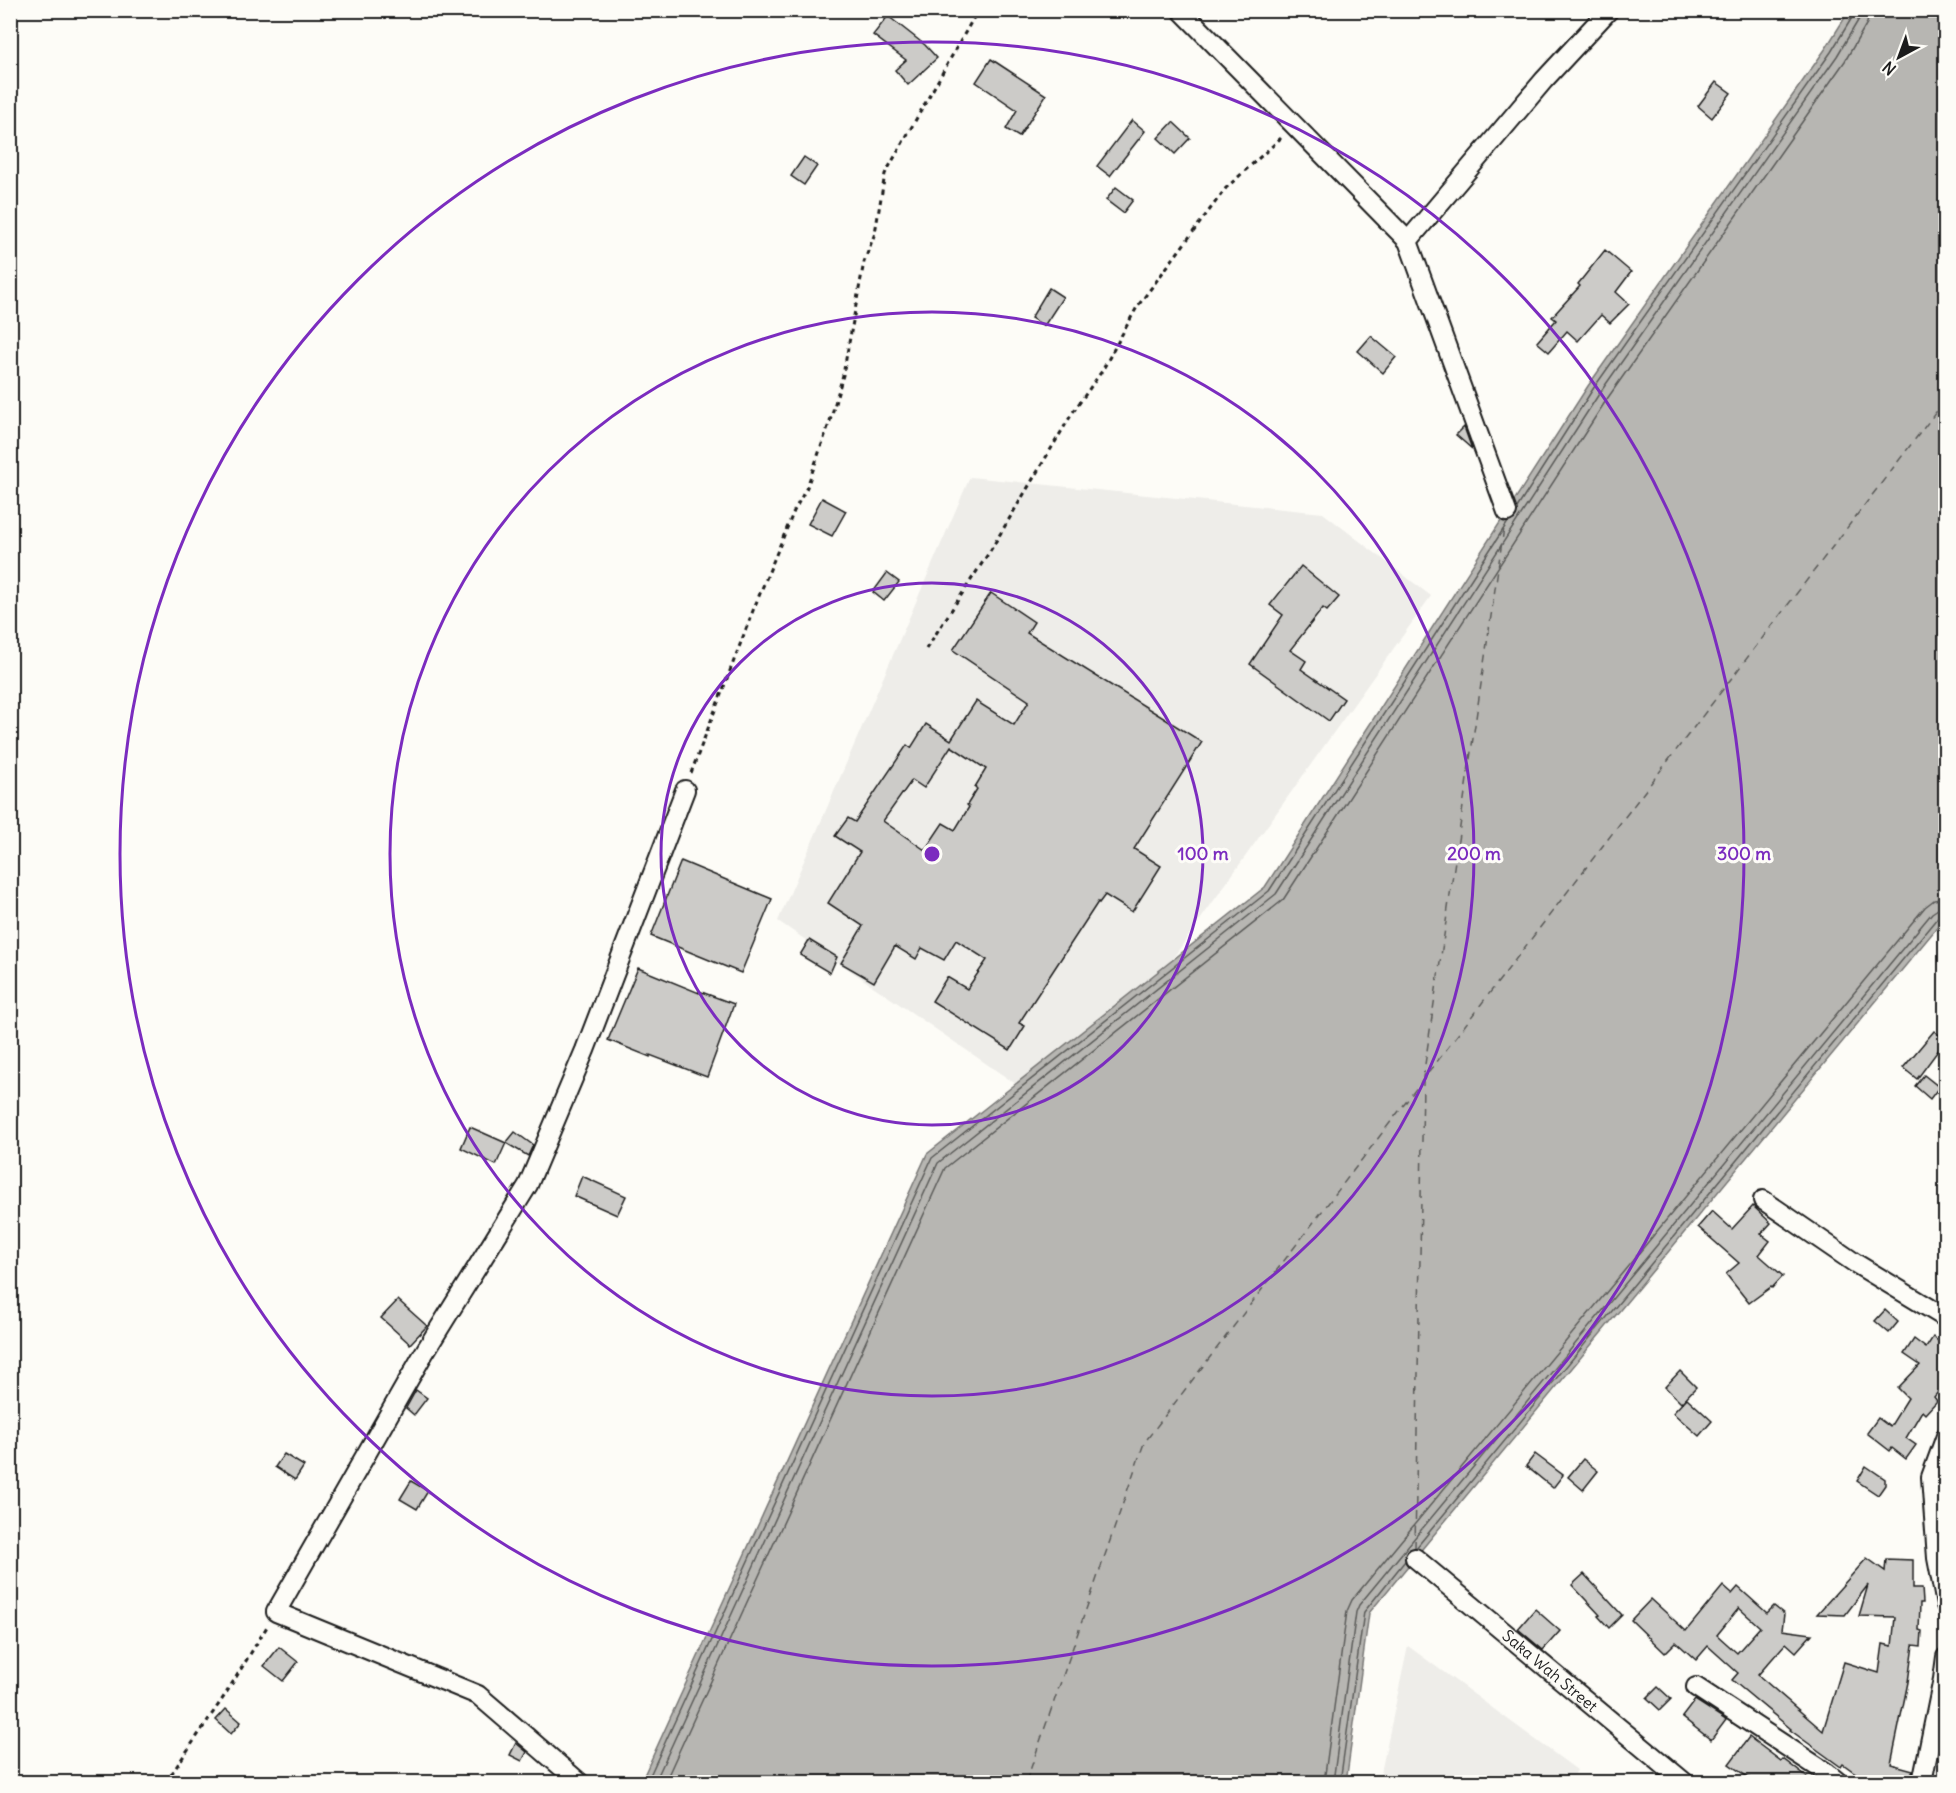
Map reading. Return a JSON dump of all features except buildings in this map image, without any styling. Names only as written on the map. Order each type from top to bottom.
[{"type":"street","points":[[1181,10],[1408,241],[1507,512]]},
{"type":"street","points":[[1408,241],[1544,80],[1609,10]]},
{"type":"street","points":[[579,1782],[478,1695],[276,1612],[424,1353],[528,1185],[585,1050],[686,790]]},
{"type":"street","points":[[1763,1200],[1855,1263],[1946,1318]]},
{"type":"street","points":[[1946,1436],[1931,1478],[1937,1558],[1946,1605]]},
{"type":"street","name":"Saka Wah Street","points":[[1415,1558],[1684,1782]]},
{"type":"street","points":[[1922,1782],[1946,1658]]},
{"type":"street","points":[[1696,1687],[1838,1782]]},
{"type":"path","points":[[686,790],[700,744],[794,511],[807,487],[830,421],[843,375],[864,262],[875,233],[885,174],[978,10]]},
{"type":"path","points":[[926,649],[990,552],[1073,412],[1102,371],[1137,307],[1226,188],[1295,124]]},
{"type":"path","points":[[166,1782],[225,1695],[276,1612]]},
{"type":"shaded area","points":[[970,477],[1323,513],[1431,596],[1061,1115],[778,921]]},
{"type":"shaded area","points":[[1408,1646],[1577,1770],[1570,1782],[1379,1782]]},
{"type":"water","points":[[1849,11],[1945,11],[1945,918],[1369,1613],[1346,1782],[641,1782],[927,1154],[1265,887],[1588,386],[1826,48]]},
{"type":"ferry route","points":[[1026,1782],[1144,1443],[1946,399]]},
{"type":"ferry route","points":[[1423,1078],[1505,521]]},
{"type":"ferry route","points":[[1415,1548],[1423,1082]]}]
